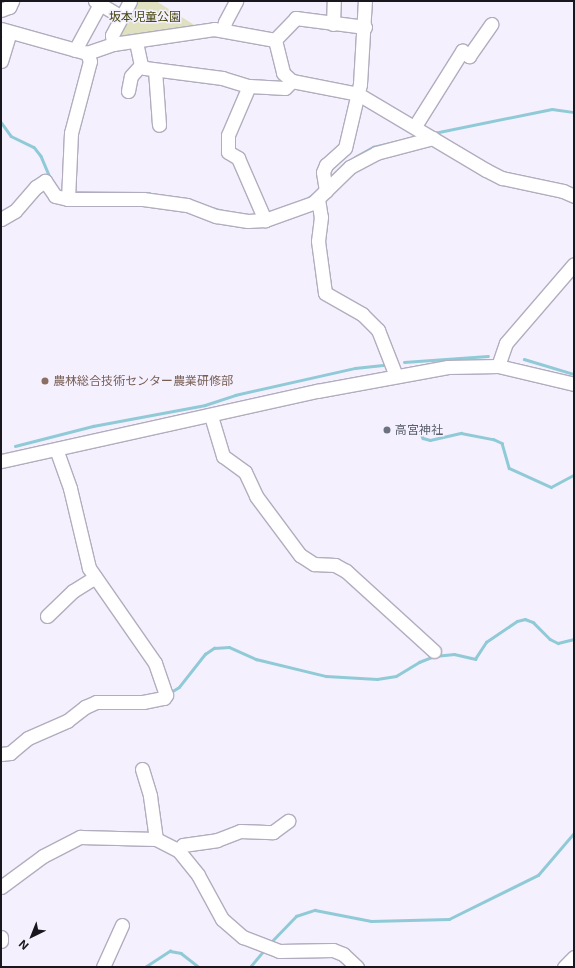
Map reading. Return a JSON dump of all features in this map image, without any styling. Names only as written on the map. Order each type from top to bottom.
[{"type":"street","points":[[1,10],[9,7],[12,1]]},
{"type":"street","points":[[113,44],[112,35],[130,1]]},
{"type":"street","points":[[223,30],[224,22],[236,1]]},
{"type":"street","points":[[333,24],[334,1]]},
{"type":"street","points":[[365,1],[365,26],[358,94],[345,148],[326,165],[323,172],[321,217],[318,241],[325,293],[362,314],[378,330],[396,376]]},
{"type":"street","points":[[82,51],[98,2],[122,17]]},
{"type":"street","points":[[275,40],[298,17],[333,24],[365,26]]},
{"type":"street","points":[[415,126],[462,52],[469,56],[491,24]]},
{"type":"street","points":[[1,61],[5,31],[82,51],[113,44],[136,42],[214,29],[275,40]]},
{"type":"street","points":[[275,40],[283,73],[292,81],[358,94],[502,178],[563,191],[574,196]]},
{"type":"street","points":[[136,42],[141,65]]},
{"type":"street","points":[[68,199],[71,133],[90,61],[82,51]]},
{"type":"street","points":[[141,65],[155,70],[222,78],[249,86],[285,88],[292,81]]},
{"type":"street","points":[[128,90],[131,76],[141,65]]},
{"type":"street","points":[[155,70],[159,125]]},
{"type":"street","points":[[249,86],[228,135],[228,152],[238,158],[265,220]]},
{"type":"street","points":[[1,219],[15,212],[36,187],[45,181],[55,196],[68,199],[143,199],[187,205],[237,220],[265,220],[300,210],[322,195],[350,167],[366,158],[391,148],[433,138]]},
{"type":"street","points":[[498,366],[506,342],[574,264]]},
{"type":"street","points":[[1,460],[211,416],[317,391],[448,367],[498,366],[574,384]]},
{"type":"street","points":[[211,416],[223,456],[244,472],[256,496],[300,555],[314,564],[335,565],[346,571],[434,651]]},
{"type":"street","points":[[1,754],[10,753],[28,738],[66,721],[85,707],[96,702],[143,702],[164,698],[166,694],[155,663],[95,577],[86,560],[70,488],[56,449]]},
{"type":"street","points":[[47,616],[73,591],[95,577]]},
{"type":"street","points":[[142,769],[150,796],[156,839]]},
{"type":"street","points":[[178,850],[183,845],[217,840],[240,831],[273,832],[288,821]]},
{"type":"street","points":[[1,887],[43,856],[80,837],[156,839],[178,850],[198,875],[222,919],[243,937],[267,948],[333,950],[343,954],[357,967]]},
{"type":"street","points":[[103,967],[122,925]]},
{"type":"street","points":[[564,967],[574,957]]},
{"type":"green space","name":"坂本児童公園","points":[[135,1],[156,1],[196,26],[121,37],[119,31]]},
{"type":"waterway","points":[[434,133],[552,109],[574,112]]},
{"type":"waterway","points":[[1,122],[11,136],[34,147],[41,156],[51,179]]},
{"type":"waterway","points":[[355,157],[373,147],[398,141]]},
{"type":"waterway","points":[[72,192],[149,193]]},
{"type":"waterway","points":[[305,200],[314,194]]},
{"type":"waterway","points":[[212,208],[223,211]]},
{"type":"waterway","points":[[404,362],[488,356]]},
{"type":"waterway","points":[[524,359],[574,374]]},
{"type":"waterway","points":[[15,446],[93,426],[205,405],[235,395],[355,368],[385,365]]},
{"type":"waterway","points":[[418,427],[423,438],[430,440],[461,433],[493,439],[502,443],[509,468],[551,487],[574,475]]},
{"type":"waterway","points":[[171,692],[179,687],[205,654],[214,648],[229,647],[256,659],[326,676],[377,679],[396,676],[419,662],[435,656],[454,654],[475,659],[486,642],[517,621],[525,619],[533,622],[550,639],[558,643],[574,639]]},
{"type":"waterway","points":[[271,942],[296,916],[315,910],[371,921],[449,919],[538,875],[574,833]]},
{"type":"waterway","points":[[250,967],[265,949]]},
{"type":"waterway","points":[[145,967],[170,951],[181,953],[199,967]]},
{"type":"place","name":"農林総合技術センター農業研修部","points":[[45,381]]},
{"type":"place","name":"高宮神社","points":[[387,430]]}]
